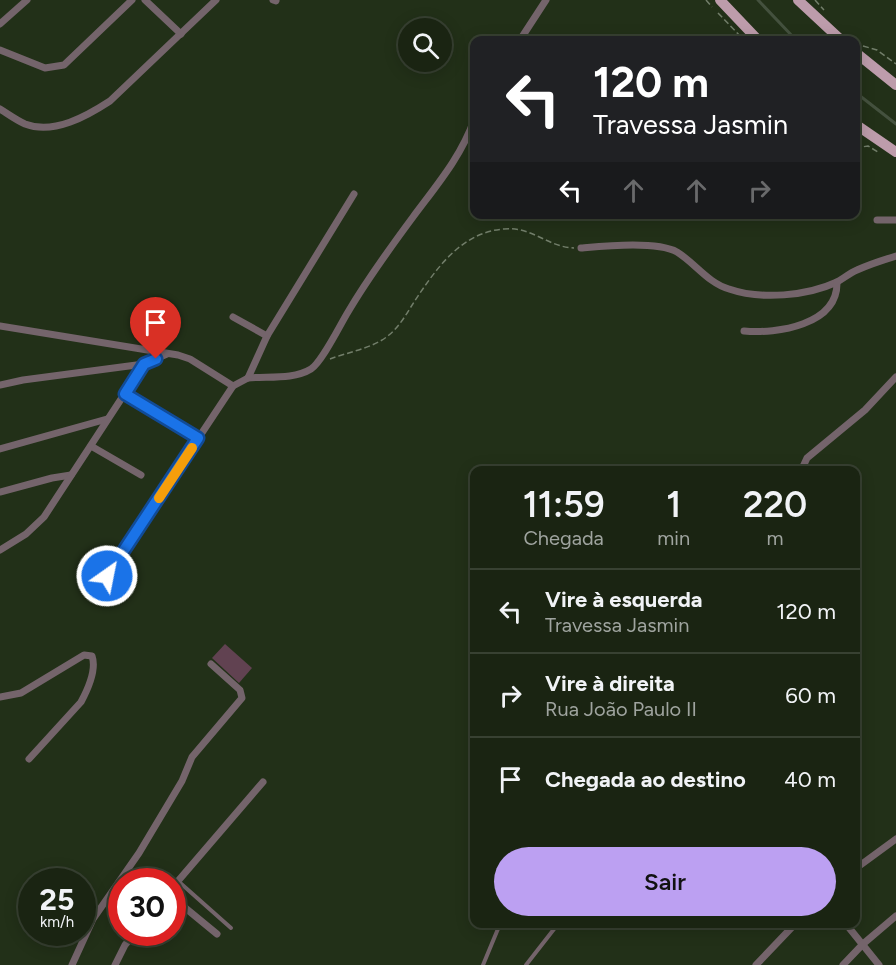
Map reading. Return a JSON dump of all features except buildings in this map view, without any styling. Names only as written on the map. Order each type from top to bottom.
[{"type":"main road","points":[[720,0],[754,36]]},
{"type":"main road","points":[[798,0],[837,36]]},
{"type":"main road","points":[[860,52],[896,86]]},
{"type":"main road","points":[[860,127],[896,152]]},
{"type":"street","points":[[0,24],[27,0]]},
{"type":"street","points":[[0,50],[45,68],[64,65],[132,0]]},
{"type":"street","points":[[145,0],[181,34]]},
{"type":"street","points":[[0,110],[26,124],[40,127],[73,121],[91,114],[110,101],[216,0]]},
{"type":"street","points":[[523,36],[546,0]]},
{"type":"street","points":[[107,576],[233,386],[248,378],[273,375],[288,377],[300,374],[316,365],[371,274],[451,167],[470,130]]},
{"type":"street","points":[[248,378],[267,336],[354,194]]},
{"type":"street","points":[[877,219],[896,220]]},
{"type":"street","points":[[581,248],[624,245],[663,248],[676,252],[714,282],[727,289],[763,294],[812,290],[837,282],[855,271],[896,256]]},
{"type":"street","points":[[744,331],[762,333],[791,329],[822,314],[834,299],[837,282]]},
{"type":"street","points":[[233,316],[267,336]]},
{"type":"street","points":[[0,326],[190,359],[233,386]]},
{"type":"street","points":[[0,385],[144,364],[167,354]]},
{"type":"street","points":[[0,550],[35,527],[44,517],[144,364]]},
{"type":"street","points":[[803,466],[807,458],[865,410],[896,376]]},
{"type":"street","points":[[125,394],[198,438]]},
{"type":"street","points":[[0,449],[107,419]]},
{"type":"street","points":[[92,446],[141,475]]},
{"type":"street","points":[[0,492],[72,475]]},
{"type":"street","points":[[0,697],[21,693],[84,655],[92,656],[93,667],[86,693],[81,702],[29,759]]},
{"type":"street","points":[[72,965],[93,919],[139,853],[182,781],[192,757],[243,698],[240,690],[211,664]]},
{"type":"street","points":[[186,872],[263,782]]},
{"type":"street","points":[[860,865],[896,839]]},
{"type":"street","points":[[186,909],[217,934]]},
{"type":"street","points":[[843,965],[863,944],[896,916]]},
{"type":"street","points":[[756,965],[791,928]]},
{"type":"street","points":[[849,928],[879,965]]},
{"type":"street","points":[[115,965],[124,946]]},
{"type":"lane","points":[[186,888],[231,928]]},
{"type":"lane","points":[[483,965],[498,928]]},
{"type":"lane","points":[[526,965],[555,928]]},
{"type":"path","points":[[706,0],[740,36]]},
{"type":"path","points":[[860,48],[877,50],[896,64]]},
{"type":"path","points":[[860,147],[868,146],[878,152]]},
{"type":"path","points":[[316,365],[387,337],[396,329],[427,283],[459,246],[471,238],[486,232],[514,228],[527,230],[568,248],[581,248]]},
{"type":"shaded area","points":[[225,644],[252,668],[239,683],[212,658]]},
{"type":"waterway","points":[[758,0],[792,36]]},
{"type":"waterway","points":[[860,96],[896,124]]},
{"type":"slow traffic","points":[[159,498],[192,448]]},
{"type":"route","points":[[107,576],[198,438],[125,394],[144,364],[156,359]]}]
